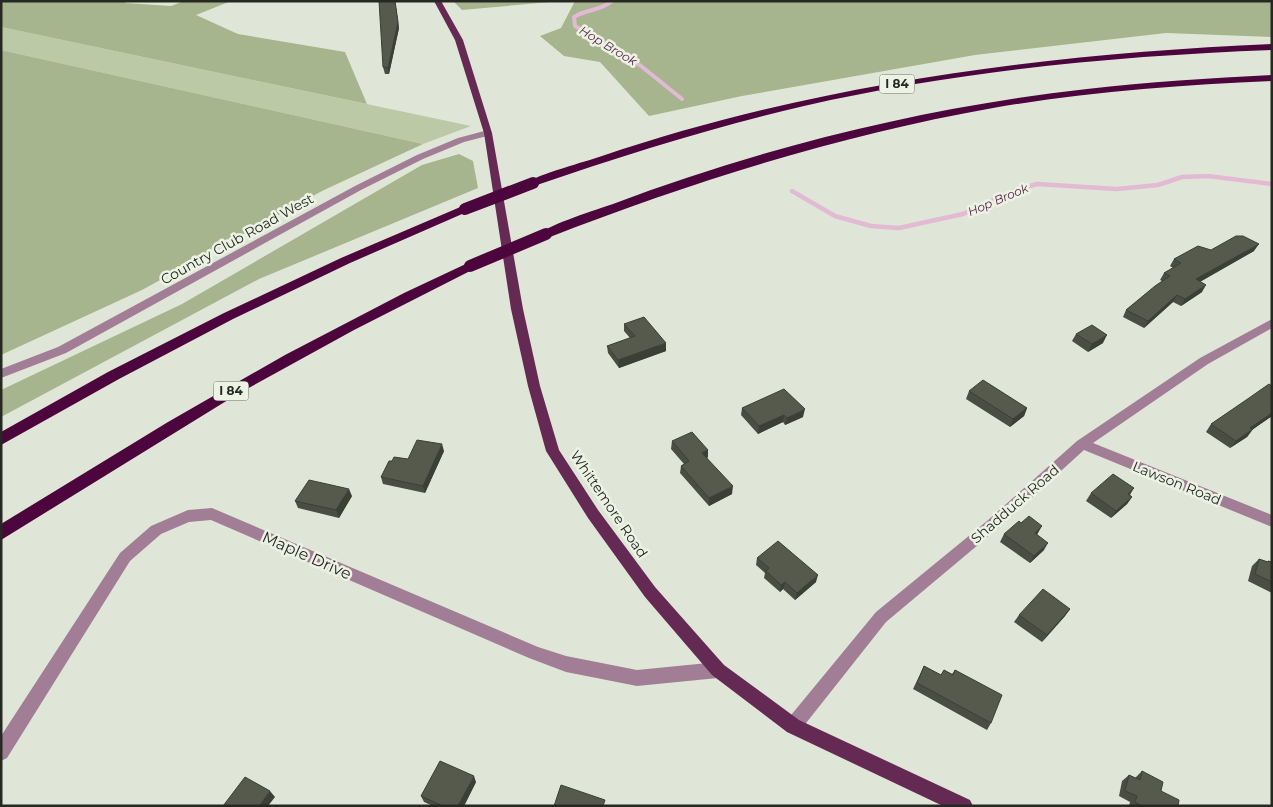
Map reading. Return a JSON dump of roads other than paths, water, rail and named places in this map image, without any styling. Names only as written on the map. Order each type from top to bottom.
[{"type":"highway","name":"I 84","points":[[1,440],[126,368],[283,289],[464,209],[600,159],[710,126],[816,100],[916,80],[1021,65],[1111,55],[1272,47]]},
{"type":"highway","name":"I 84","points":[[1,533],[147,440],[263,372],[378,310],[470,266],[546,234],[698,177],[806,145],[908,121],[1000,104],[1158,85],[1272,78]]},
{"type":"main road","name":"Whittemore Road","points":[[438,1],[459,40],[488,133],[517,309],[534,386],[553,451],[593,514],[650,592],[718,670],[793,726],[964,806]]},
{"type":"street","name":"Country Club Road West","points":[[1,374],[62,350],[358,188],[420,157],[461,140],[488,133]]},
{"type":"street","name":"Shadduck Road","points":[[793,726],[882,617],[992,525],[1082,444],[1204,361],[1272,323]]},
{"type":"street","name":"Lawson Road","points":[[1082,444],[1272,521]]},
{"type":"street","name":"Maple Drive","points":[[1,752],[125,557],[156,530],[188,516],[212,514],[535,653],[566,664],[637,678],[718,670]]},
{"type":"waterway","name":"Hop Brook","points":[[612,1],[603,7],[574,17],[575,26],[641,66],[682,99]]},
{"type":"waterway","name":"Hop Brook","points":[[792,191],[835,216],[871,226],[899,228],[963,214],[1015,190],[1037,184],[1117,189],[1158,185],[1182,177],[1208,176],[1272,184]]}]
